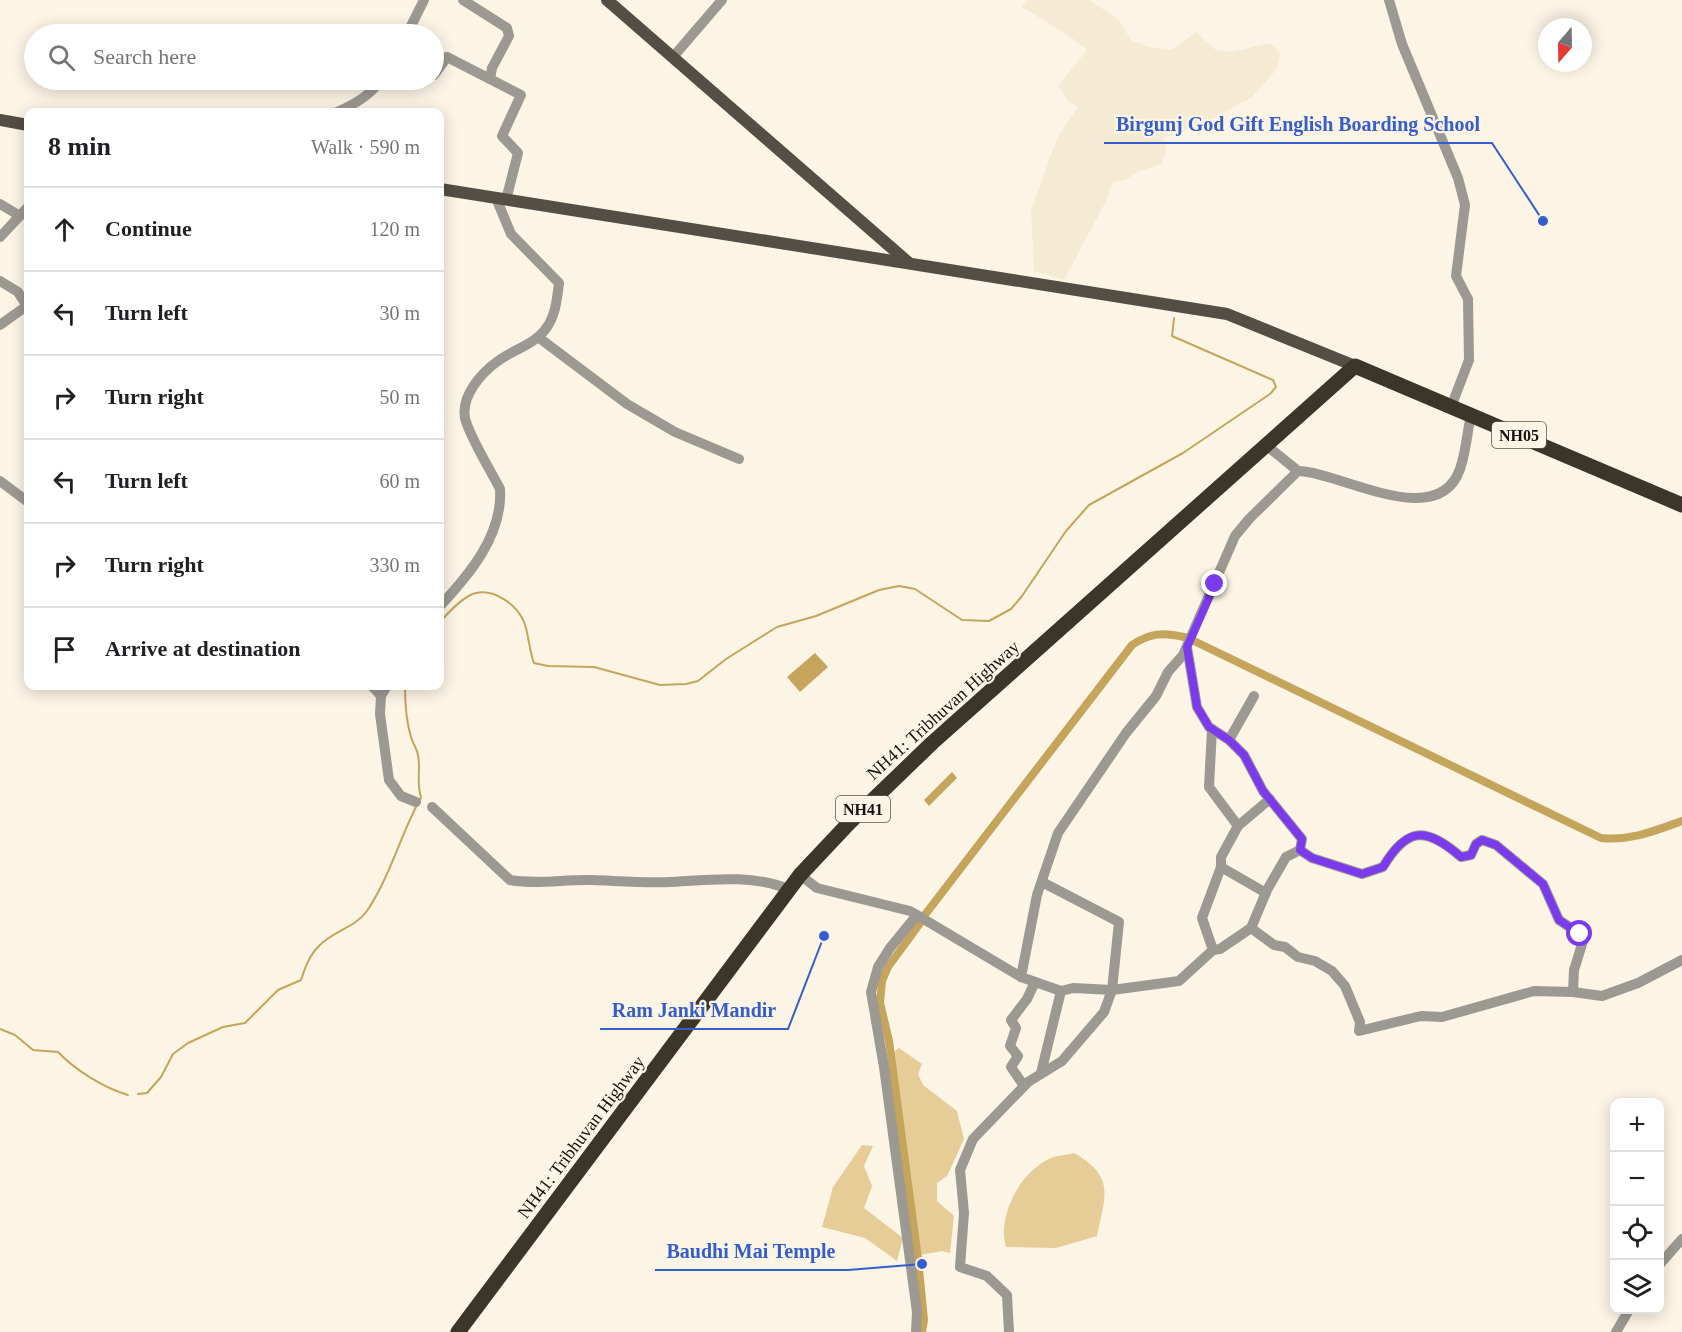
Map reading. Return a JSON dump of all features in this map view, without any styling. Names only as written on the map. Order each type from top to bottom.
[{"type":"highway","name":"NH05","points":[[1355,366],[1682,505]]},
{"type":"highway","name":"NH41: Tribhuvan Highway","points":[[458,1332],[800,875],[932,743],[1355,366]]},
{"type":"main road","points":[[607,0],[911,264]]},
{"type":"main road","points":[[0,121],[24,124]]},
{"type":"main road","name":"NH05","points":[[444,190],[1227,314],[1355,366]]},
{"type":"street","points":[[412,24],[424,0]]},
{"type":"street","points":[[463,0],[507,28],[509,36],[492,68],[490,79]]},
{"type":"street","points":[[673,57],[722,0]]},
{"type":"street","points":[[1389,0],[1402,44],[1458,178],[1465,205],[1456,276],[1468,299],[1469,360],[1451,407]]},
{"type":"street","points":[[444,61],[447,57],[521,95],[502,136],[518,153],[501,199],[512,234],[559,283],[556,307],[547,328],[528,345],[497,361],[474,385],[464,403],[465,420],[500,489],[501,501],[487,545],[459,586],[444,602]]},
{"type":"street","points":[[346,108],[356,104],[373,90]]},
{"type":"street","points":[[0,204],[20,216]]},
{"type":"street","points":[[0,237],[24,212]]},
{"type":"street","points":[[0,281],[18,292],[24,300]]},
{"type":"street","points":[[0,325],[24,309]]},
{"type":"street","points":[[538,337],[627,404],[675,432],[739,459]]},
{"type":"street","points":[[1267,446],[1298,471],[1314,471],[1372,492],[1429,497],[1448,488],[1460,471],[1471,415]]},
{"type":"street","points":[[1021,977],[1042,882],[1058,833],[1187,647],[1235,536],[1298,471]]},
{"type":"street","points":[[0,481],[24,499]]},
{"type":"street","points":[[1187,647],[1197,707],[1212,729],[1229,740],[1244,755],[1270,799],[1302,839],[1300,850]]},
{"type":"street","points":[[376,690],[381,696]]},
{"type":"street","points":[[385,690],[381,696],[380,714],[389,780],[401,796],[416,802]]},
{"type":"street","points":[[1229,740],[1254,696]]},
{"type":"street","points":[[1212,729],[1209,787],[1238,826]]},
{"type":"street","points":[[1213,950],[1202,918],[1221,867],[1221,857],[1238,826],[1270,799]]},
{"type":"street","points":[[432,807],[510,880],[524,882],[592,880],[632,884],[748,880],[775,884],[788,889]]},
{"type":"street","points":[[1300,850],[1312,858],[1362,874],[1383,867],[1396,845],[1409,837],[1426,836],[1443,842],[1461,857],[1471,855],[1476,844],[1482,840],[1496,845],[1543,884],[1559,920],[1580,934],[1583,941],[1574,970],[1574,992]]},
{"type":"street","points":[[800,875],[817,888],[899,906],[1021,977],[1061,991],[1073,988],[1112,990],[1179,981],[1213,950],[1220,949],[1251,928],[1266,893],[1286,857],[1300,850]]},
{"type":"street","points":[[1221,867],[1266,893]]},
{"type":"street","points":[[1009,1332],[1007,1295],[987,1276],[960,1267],[964,1213],[960,1170],[973,1139],[1024,1086],[1062,1061],[1104,1012],[1112,990],[1119,922],[1042,882]]},
{"type":"street","points":[[916,1332],[916,1302],[884,1067],[871,992],[878,967],[890,948],[917,915]]},
{"type":"street","points":[[1251,928],[1274,945],[1285,947],[1298,957],[1316,961],[1332,971],[1345,986],[1360,1022],[1359,1031],[1421,1016],[1442,1017],[1534,991],[1574,992],[1602,996],[1638,983],[1682,960]]},
{"type":"street","points":[[1024,1086],[1011,1067],[1018,1056],[1010,1046],[1016,1028],[1011,1020],[1027,999],[1035,982]]},
{"type":"street","points":[[1041,1073],[1061,991]]},
{"type":"street","points":[[1663,1260],[1682,1239]]},
{"type":"street","points":[[1616,1332],[1627,1314]]},
{"type":"shaded area","points":[[1026,0],[1089,0],[1118,19],[1131,40],[1150,47],[1171,50],[1196,32],[1216,50],[1232,52],[1270,43],[1280,53],[1277,69],[1252,97],[1207,122],[1164,138],[1166,151],[1162,164],[1137,172],[1126,180],[1113,182],[1106,201],[1064,280],[1034,271],[1031,211],[1057,138],[1078,107],[1068,101],[1058,86],[1087,50],[1022,7]]},
{"type":"shaded area","points":[[815,653],[828,667],[800,692],[787,677]]},
{"type":"shaded area","points":[[952,772],[957,778],[929,806],[924,800]]},
{"type":"shaded area","points":[[899,1048],[922,1064],[918,1074],[923,1085],[957,1111],[964,1139],[947,1176],[937,1183],[937,1201],[954,1216],[950,1253],[942,1251],[915,1256],[888,1057]]},
{"type":"shaded area","points":[[862,1145],[873,1146],[864,1166],[872,1186],[864,1208],[903,1238],[897,1261],[865,1238],[822,1227],[833,1187]]},
{"type":"shaded area","points":[[1074,1153],[1096,1170],[1102,1179],[1103,1210],[1097,1236],[1056,1248],[1006,1247],[1004,1234],[1008,1208],[1021,1183],[1040,1164],[1054,1157]]},
{"type":"waterway","points":[[444,618],[456,605],[471,595],[491,593],[511,604],[521,616],[526,627],[534,663],[548,666],[594,667],[660,685],[698,681],[726,659],[777,627],[816,616],[879,590],[899,586],[915,589],[962,620],[989,621],[1011,609],[1066,531],[1089,505],[1183,453],[1270,394],[1276,387],[1273,380],[1172,336],[1174,318]]},
{"type":"waterway","points":[[924,916],[1132,645],[1157,635],[1170,634],[1184,637]]},
{"type":"waterway","points":[[1192,640],[1601,838],[1632,837],[1682,821]]},
{"type":"waterway","points":[[405,690],[408,725],[419,760],[420,800]]},
{"type":"waterway","points":[[138,1094],[147,1093],[161,1077],[173,1054],[188,1043],[223,1027],[245,1023],[278,990],[301,980],[310,958],[318,947],[362,917],[382,885],[417,805]]},
{"type":"waterway","points":[[921,922],[888,967],[882,981],[880,1003],[889,1041],[918,1259],[924,1320],[922,1332]]},
{"type":"waterway","points":[[0,1029],[15,1035],[33,1050],[58,1052],[90,1078],[128,1095]]},
{"type":"place","name":"Birgunj God Gift English Boarding School","points":[[1543,221]]},
{"type":"place","name":"Ram Janki Mandir","points":[[824,936]]},
{"type":"place","name":"Baudhi Mai Temple","points":[[922,1264]]},
{"type":"route","points":[[1215,584],[1187,647],[1197,707],[1209,727],[1229,740],[1244,755],[1263,791],[1302,839],[1300,850],[1312,858],[1362,874],[1383,867],[1396,845],[1409,837],[1426,836],[1443,842],[1461,857],[1471,855],[1476,844],[1482,840],[1496,845],[1543,884],[1553,902],[1559,920],[1580,934]]}]
